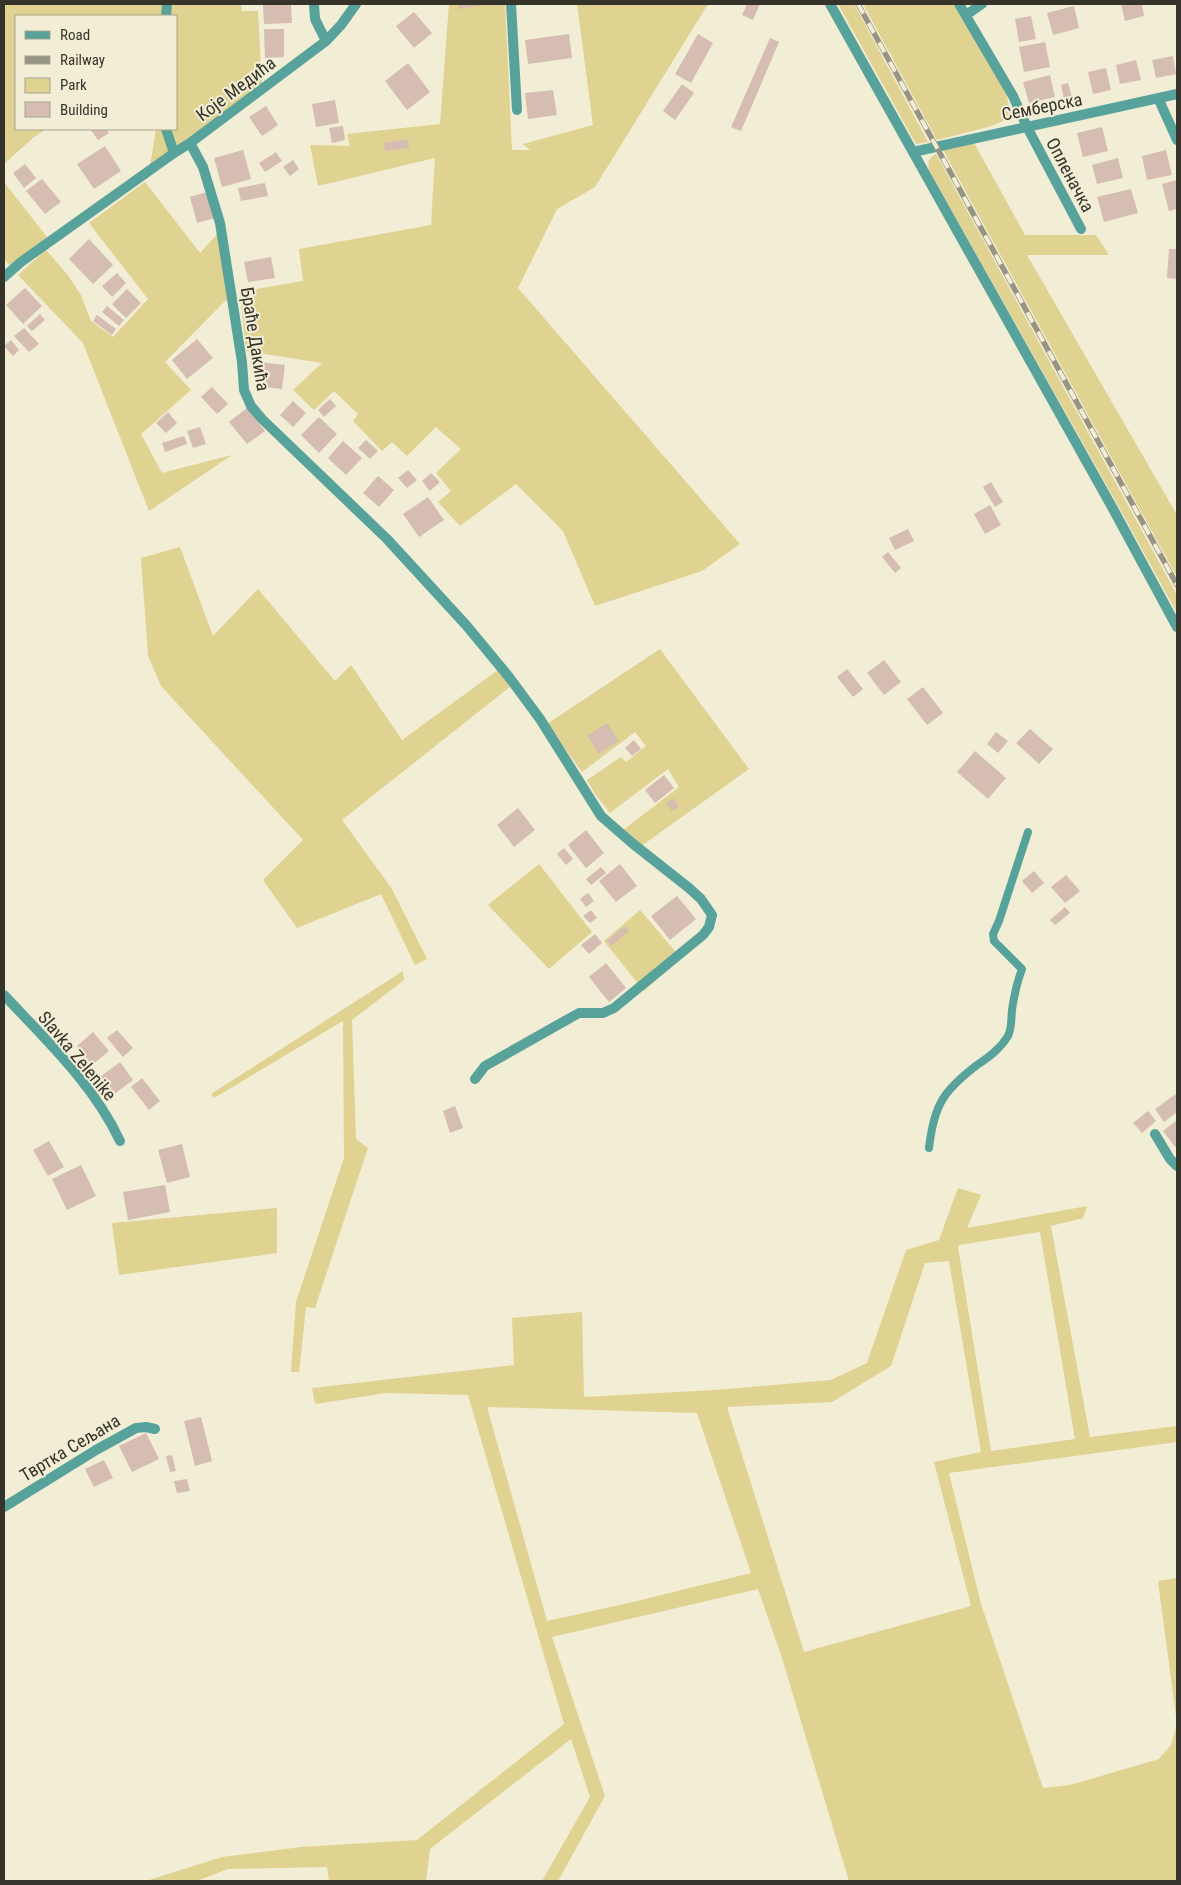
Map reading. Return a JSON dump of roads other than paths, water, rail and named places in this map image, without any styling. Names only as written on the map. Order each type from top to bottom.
[{"type":"street","points":[[314,4],[315,19],[326,41]]},
{"type":"street","name":"Које Медића","points":[[4,277],[21,262],[190,143],[326,41],[341,25],[356,4]]},
{"type":"street","points":[[511,4],[517,110]]},
{"type":"street","points":[[830,4],[1103,490],[1177,628]]},
{"type":"street","name":"Опленачка","points":[[959,4],[1013,96],[1027,127],[1081,230]]},
{"type":"street","points":[[966,15],[982,4]]},
{"type":"street","name":"Семберска","points":[[913,152],[1159,100],[1177,94]]},
{"type":"street","points":[[1159,100],[1177,140]]},
{"type":"street","points":[[166,130],[174,153]]},
{"type":"street","name":"Браће Дакића","points":[[190,143],[203,167],[220,222],[239,344],[244,390],[248,400],[262,418],[341,492],[466,625],[526,699],[602,816],[637,848],[689,888],[701,899],[712,915],[709,927],[702,935],[614,1008],[603,1013],[579,1012],[485,1066],[475,1079]]},
{"type":"street","name":"Slavka Zelenike","points":[[4,995],[83,1082],[112,1123],[120,1141]]},
{"type":"street","points":[[1155,1134],[1170,1159],[1177,1166]]},
{"type":"street","name":"Твртка Сељана","points":[[4,1507],[96,1450],[136,1428],[156,1429]]},
{"type":"lane","points":[[929,1148],[932,1124],[939,1104],[950,1088],[993,1054],[1009,1034],[1012,1025],[1015,995],[1022,969],[994,941],[993,934],[1028,832]]},
{"type":"railway","points":[[858,4],[1177,585]]}]
